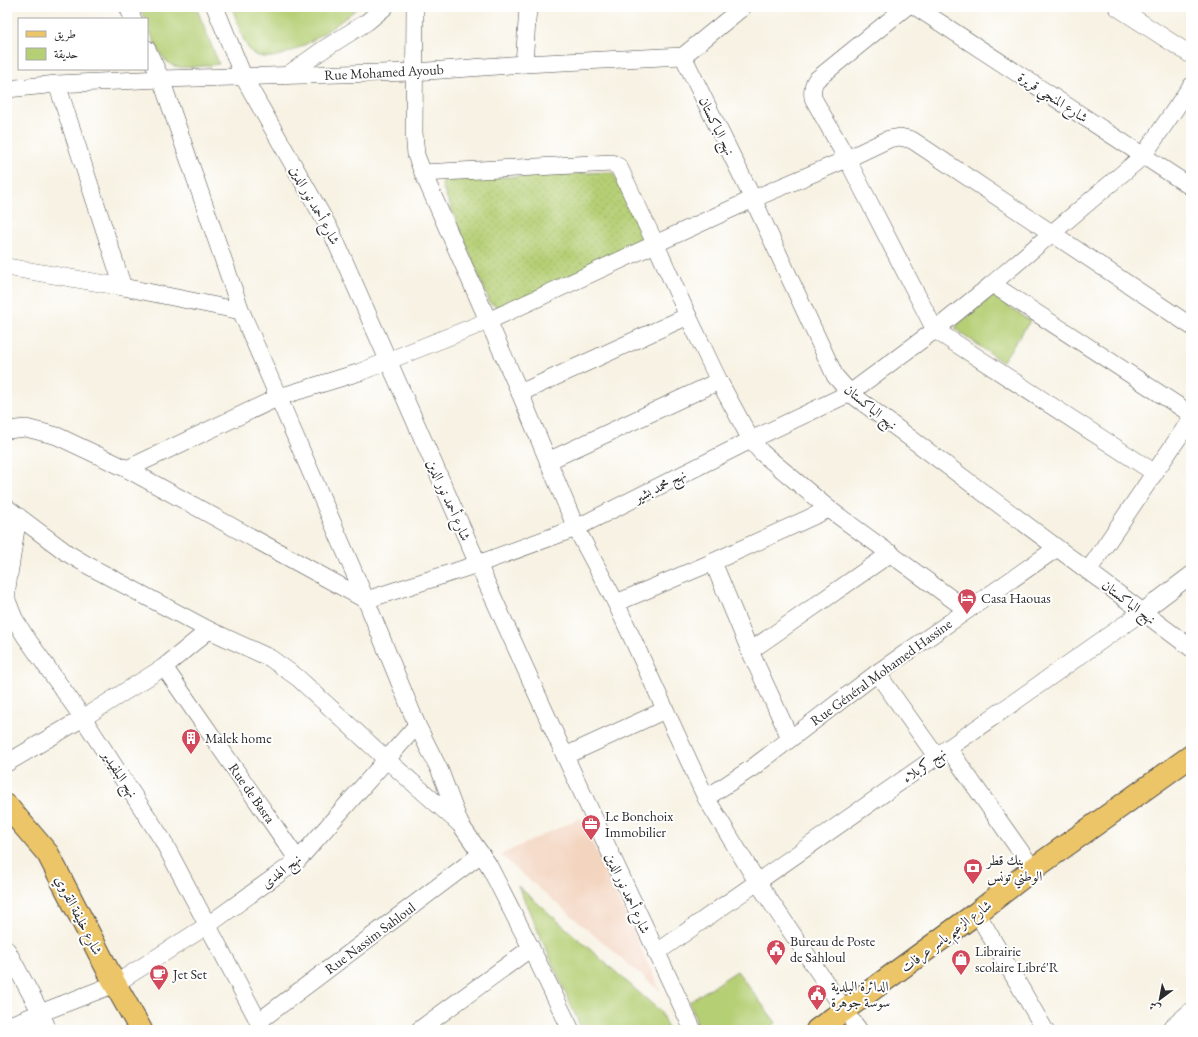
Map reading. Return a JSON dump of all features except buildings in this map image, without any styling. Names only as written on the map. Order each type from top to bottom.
[{"type":"main road","name":"شارع الزعيم ياسر عرفات","points":[[850,1023],[978,912],[1033,869],[1191,756]]},
{"type":"main road","name":"شارع الزعيم ياسر عرفات","points":[[817,1030],[850,1023],[1191,772]]},
{"type":"main road","name":"شارع خليفة القروي","points":[[9,812],[38,841],[48,854],[115,984],[141,1030]]},
{"type":"street","points":[[128,7],[133,18]]},
{"type":"street","name":"شارع أحمد نور الدين","points":[[215,7],[244,78],[332,233],[478,564],[676,997],[693,1030]]},
{"type":"street","points":[[286,76],[324,49],[367,22],[385,7]]},
{"type":"street","points":[[415,7],[414,132],[416,155],[423,173],[520,393],[576,528],[616,604],[706,798],[758,883],[850,1023]]},
{"type":"street","points":[[524,64],[528,7]]},
{"type":"street","points":[[683,56],[744,7]]},
{"type":"street","points":[[906,7],[816,80],[813,85],[812,98],[847,159],[935,330],[1155,473]]},
{"type":"street","name":"شارع المنجي قريرة","points":[[916,7],[1191,187]]},
{"type":"street","points":[[1117,7],[1191,55]]},
{"type":"street","points":[[148,51],[161,79],[241,311],[366,600],[417,725],[440,771],[460,824]]},
{"type":"street","name":"Rue Mohamed Ayoub","points":[[7,89],[57,84],[161,79],[244,78],[414,72],[524,64],[683,56]]},
{"type":"street","name":"نهج الباكستان","points":[[683,56],[753,199],[835,376],[850,393],[1191,648]]},
{"type":"street","points":[[57,84],[122,287]]},
{"type":"street","name":"نهج محمد بشير","points":[[366,600],[478,564],[576,528],[751,440],[850,393],[935,330],[992,284],[1143,156],[1191,86]]},
{"type":"street","points":[[127,468],[279,397],[360,372],[488,321],[656,245],[753,199],[847,159],[889,139],[900,137],[912,140],[1191,326]]},
{"type":"street","points":[[423,173],[616,164],[622,170],[719,381],[751,440],[761,452],[829,509],[967,610]]},
{"type":"street","points":[[7,267],[122,287],[241,311]]},
{"type":"street","points":[[992,284],[1191,414]]},
{"type":"street","points":[[520,393],[688,316]]},
{"type":"street","points":[[548,461],[719,381]]},
{"type":"street","points":[[1088,571],[1191,419]]},
{"type":"street","points":[[7,430],[26,428],[57,436],[127,468],[366,600]]},
{"type":"street","points":[[616,604],[829,509]]},
{"type":"street","points":[[12,512],[67,553],[89,566],[210,630],[270,658],[286,668],[460,824],[488,864],[571,1030]]},
{"type":"street","name":"نهج البلفيدير","points":[[12,512],[7,588],[7,600],[10,609],[25,636],[83,718],[162,839],[260,1026]]},
{"type":"street","name":"Rue Général Mohamed Hassine","points":[[706,798],[752,768],[877,673],[1057,548]]},
{"type":"street","points":[[750,651],[891,553]]},
{"type":"street","points":[[713,562],[750,651],[790,738]]},
{"type":"street","name":"نهج كربلاء","points":[[656,953],[758,883],[1142,612],[1191,575]]},
{"type":"street","points":[[7,763],[83,718],[164,667],[210,630]]},
{"type":"street","name":"Rue de Basra","points":[[164,667],[298,860]]},
{"type":"street","points":[[877,673],[942,752],[1033,869]]},
{"type":"street","points":[[565,756],[665,710]]},
{"type":"street","name":"نهج الهدى","points":[[7,1026],[115,984],[208,925],[298,860],[417,725]]},
{"type":"street","name":"Rue Nassim Sahloul","points":[[260,1026],[481,854]]},
{"type":"street","points":[[984,925],[1045,1030]]},
{"type":"street","points":[[419,1030],[531,948]]},
{"type":"street","points":[[7,950],[41,1013],[48,1030]]},
{"type":"street","name":"شارع أحمد نور الدين","points":[[676,997],[679,1030]]},
{"type":"street","points":[[1169,1030],[1191,1011]]},
{"type":"shaded area","name":"Le Bonchoix Immobilier","points":[[580,818],[600,859],[661,992],[500,855]]},
{"type":"green space","points":[[139,7],[196,7],[219,64],[180,67],[170,64],[159,51],[148,26],[148,18],[144,18]]},
{"type":"green space","points":[[232,7],[359,7],[324,33],[309,42],[279,56],[265,57],[254,54],[250,50],[241,32]]},
{"type":"green space","points":[[608,172],[613,173],[643,235],[643,240],[639,244],[500,308],[490,303],[443,188],[442,184],[445,180]]},
{"type":"green space","points":[[992,296],[1030,321],[1002,362],[956,329],[957,325]]},
{"type":"green space","points":[[518,886],[661,1012],[668,1030],[582,1030]]},
{"type":"green space","points":[[737,971],[776,1023],[768,1030],[700,1030],[689,1002]]},
{"type":"place","name":"Casa Haouas","points":[[967,615]]},
{"type":"place","name":"Malek home","points":[[191,755]]},
{"type":"place","name":"Le Bonchoix Immobilier","points":[[591,841]]},
{"type":"place","name":"بنك قطر الوطني تونس","points":[[973,885]]},
{"type":"place","name":"Bureau de Poste de Sahloul","points":[[776,966]]},
{"type":"place","name":"Librairie scolaire Libré'R","points":[[961,976]]},
{"type":"place","name":"Jet Set","points":[[159,991]]},
{"type":"place","name":"الدائرة البلدية سوسة جوهرة","points":[[817,1011]]}]
